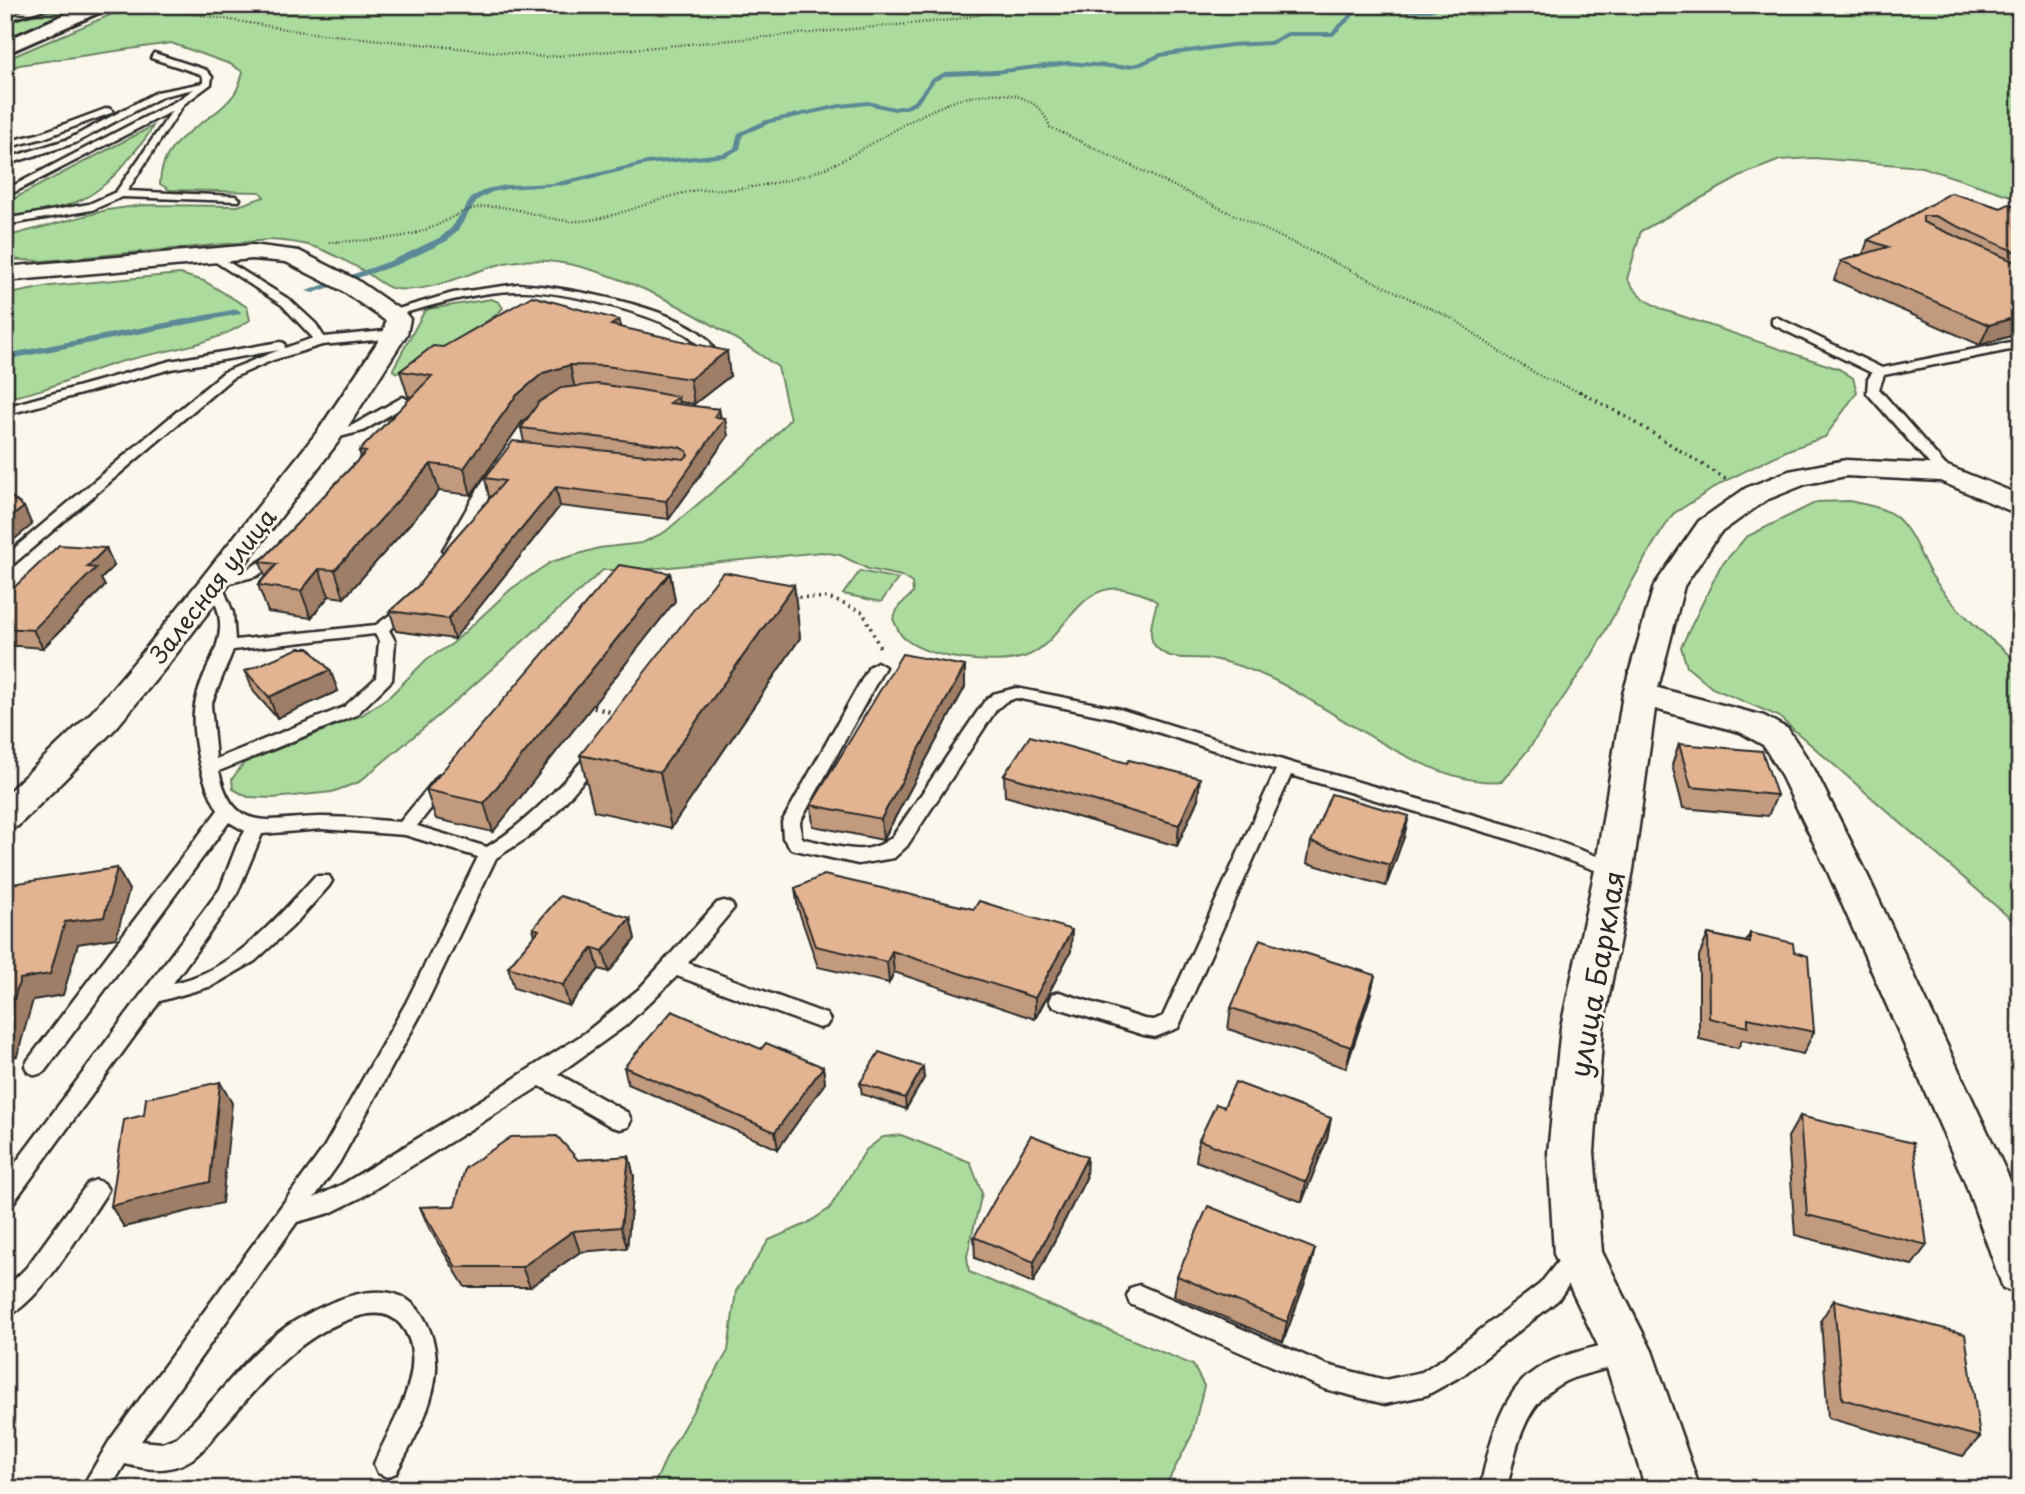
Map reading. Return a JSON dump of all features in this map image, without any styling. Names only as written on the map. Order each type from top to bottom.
[{"type":"main road","points":[[5,48],[101,5]]},
{"type":"street","points":[[5,274],[252,252],[290,256],[339,280],[393,323]]},
{"type":"street","name":"Залесная улица","points":[[5,817],[104,720],[155,659],[328,436],[393,323]]},
{"type":"street","name":"улица Барклая","points":[[1673,1489],[1627,1351],[1578,1254],[1571,1152],[1582,1027],[1614,870],[1640,694],[1669,586],[1709,527],[1756,494],[1799,477],[1846,468],[1945,473]]},
{"type":"street","points":[[1945,473],[2020,506]]},
{"type":"street","points":[[1640,694],[1752,724],[1776,737],[1796,769],[1868,920],[1988,1182],[2020,1272]]},
{"type":"lane","points":[[5,19],[53,5]]},
{"type":"lane","points":[[5,194],[181,102],[207,84],[208,77],[203,72],[154,56]]},
{"type":"lane","points":[[5,145],[41,136],[160,94],[207,84]]},
{"type":"lane","points":[[5,162],[72,141],[160,94]]},
{"type":"lane","points":[[120,194],[181,102]]},
{"type":"lane","points":[[5,222],[92,207],[120,194],[235,199]]},
{"type":"lane","points":[[212,255],[295,309],[313,327],[321,341]]},
{"type":"lane","points":[[5,564],[228,375],[269,357],[393,323],[473,292],[543,288],[617,306],[666,321],[702,339],[711,355]]},
{"type":"lane","points":[[1776,321],[1880,372],[2020,344]]},
{"type":"lane","points":[[5,411],[66,392],[181,363],[321,341]]},
{"type":"lane","points":[[1880,372],[1874,379],[1872,390],[1945,473]]},
{"type":"lane","points":[[328,436],[358,429],[403,401]]},
{"type":"lane","points":[[442,562],[481,495],[519,453],[523,433],[544,408],[552,404]]},
{"type":"lane","points":[[212,583],[252,573],[275,558],[289,543]]},
{"type":"lane","points":[[212,583],[222,593],[227,646],[204,695],[204,722],[213,790],[234,818],[256,828],[322,823],[405,829],[489,854]]},
{"type":"lane","points":[[227,646],[380,629],[407,612],[424,593]]},
{"type":"lane","points":[[210,768],[350,710],[368,697],[384,680],[387,641],[380,629]]},
{"type":"lane","points":[[877,667],[791,822],[792,838],[798,844],[858,857],[887,852],[900,841],[990,706],[999,698],[1016,693],[1116,713],[1286,767],[1519,835],[1614,870]]},
{"type":"lane","points":[[94,1489],[119,1449],[338,1145],[415,1006],[489,854],[527,830],[546,813],[568,790],[627,716]]},
{"type":"lane","points":[[405,829],[457,765]]},
{"type":"lane","points":[[1059,1000],[1143,1027],[1155,1029],[1171,1022],[1286,767]]},
{"type":"lane","points":[[36,1066],[130,942],[178,872],[228,810]]},
{"type":"lane","points":[[5,1196],[229,891],[246,845],[256,828]]},
{"type":"lane","points":[[151,995],[179,991],[244,960],[272,938],[322,881]]},
{"type":"lane","points":[[290,1213],[305,1212],[341,1195],[540,1075],[620,1018],[673,966],[724,908]]},
{"type":"lane","points":[[673,966],[819,1020]]},
{"type":"lane","points":[[540,1075],[620,1120]]},
{"type":"lane","points":[[5,1306],[36,1275],[96,1190]]},
{"type":"lane","points":[[1139,1296],[1325,1377],[1385,1392],[1427,1383],[1454,1366],[1549,1292],[1578,1254]]},
{"type":"lane","points":[[119,1449],[160,1458],[177,1452],[267,1357],[311,1326],[349,1309],[374,1302],[398,1305],[411,1315],[418,1327],[421,1353],[421,1389],[387,1464]]},
{"type":"lane","points":[[1493,1489],[1499,1460],[1520,1406],[1539,1382],[1562,1371],[1627,1351]]},
{"type":"path","points":[[139,5],[304,32],[545,57],[952,20],[1029,5]]},
{"type":"path","points":[[280,255],[323,242],[400,236],[429,228],[456,212],[487,206],[566,222],[615,216],[693,191],[772,184],[814,173],[863,152],[922,117],[954,103],[1000,93],[1019,95],[1047,116],[1051,127],[1457,321],[1511,359],[1620,413],[1736,486],[1756,494]]},
{"type":"path","points":[[788,598],[804,595],[833,598],[863,612],[878,641],[881,656],[877,667]]},
{"type":"path","points":[[579,704],[627,716]]},
{"type":"green space","points":[[133,5],[2020,5],[2020,199],[1922,167],[1814,158],[1780,160],[1747,173],[1641,231],[1627,279],[1643,298],[1664,310],[1839,369],[1853,378],[1857,392],[1825,437],[1788,450],[1725,481],[1673,514],[1649,551],[1592,655],[1528,750],[1502,781],[1475,780],[1446,773],[1415,760],[1299,693],[1252,670],[1213,659],[1176,657],[1163,653],[1153,643],[1152,638],[1151,626],[1157,602],[1140,593],[1110,589],[1096,593],[1083,602],[1051,639],[1024,657],[996,661],[962,659],[929,651],[915,645],[901,634],[893,619],[899,606],[913,593],[912,583],[901,576],[868,569],[840,555],[822,552],[639,570],[603,570],[450,706],[359,782],[332,792],[273,798],[248,797],[233,789],[232,779],[244,763],[362,715],[390,696],[427,659],[452,644],[511,589],[551,562],[599,548],[642,543],[665,532],[765,447],[790,419],[778,367],[685,309],[610,276],[573,265],[538,260],[505,263],[434,286],[405,290],[388,287],[364,271],[319,248],[284,241],[269,240],[42,261],[5,259],[5,237],[107,210],[143,205],[238,206],[264,197],[260,192],[170,190],[160,184],[163,167],[178,141],[214,114],[236,91],[243,72],[230,64],[171,43],[19,65],[5,71],[5,60]]},
{"type":"green space","points":[[82,10],[5,43],[5,22],[46,12]]},
{"type":"green space","points":[[153,126],[117,173],[90,195],[61,207],[5,217],[5,203]]},
{"type":"green space","points":[[180,274],[204,281],[247,307],[250,320],[201,343],[113,364],[46,388],[5,398],[5,295],[50,286]]},
{"type":"green space","points":[[491,299],[499,302],[503,308],[497,314],[416,368],[395,372],[393,369],[424,312]]},
{"type":"green space","points":[[1849,501],[1879,508],[1895,516],[1907,529],[1932,576],[1951,600],[2020,664],[2020,927],[1778,716],[1712,688],[1687,667],[1681,647],[1720,567],[1746,537],[1817,502]]},
{"type":"green space","points":[[860,571],[898,579],[881,602],[843,594]]},
{"type":"green space","points":[[901,1135],[970,1162],[982,1193],[967,1256],[969,1272],[1193,1365],[1204,1386],[1192,1435],[1164,1489],[652,1489],[668,1454],[728,1351],[736,1291],[769,1240],[806,1224],[829,1209],[866,1150],[883,1137]]},
{"type":"building","points":[[1951,193],[2001,208],[2009,204],[2020,207],[2020,254],[1935,216],[1923,216],[1923,222],[2020,264],[2020,316],[1989,325],[1841,261],[1888,247],[1868,240]]},
{"type":"building","points":[[532,296],[619,320],[611,325],[727,351],[690,379],[606,366],[570,365],[543,373],[516,396],[464,468],[431,464],[335,570],[319,569],[301,591],[258,585],[277,564],[260,562],[366,452],[359,451],[432,376],[400,371],[433,346],[443,347]]},
{"type":"building","points":[[598,384],[678,397],[669,403],[719,409],[714,417],[725,418],[666,501],[556,487],[448,619],[390,611],[418,586],[447,547],[505,481],[485,478],[513,441],[684,459],[688,455],[687,451],[679,447],[521,428],[539,402],[561,388]]},
{"type":"building","points":[[5,492],[24,507],[5,522]]},
{"type":"building","points":[[59,545],[106,548],[87,567],[96,568],[33,630],[5,628],[5,596]]},
{"type":"building","points":[[619,565],[670,573],[484,803],[426,790]]},
{"type":"building","points":[[723,572],[794,585],[660,772],[580,755]]},
{"type":"building","points":[[299,648],[309,648],[330,670],[269,697],[245,671]]},
{"type":"building","points":[[902,654],[965,666],[881,819],[811,805]]},
{"type":"building","points":[[1030,736],[1127,763],[1129,760],[1200,778],[1179,825],[1004,775]]},
{"type":"building","points":[[1679,744],[1762,751],[1777,795],[1691,787]]},
{"type":"building","points":[[1331,794],[1409,816],[1390,865],[1311,842]]},
{"type":"building","points":[[117,868],[104,917],[65,922],[50,974],[20,979],[5,1027],[5,885]]},
{"type":"building","points":[[824,875],[974,909],[979,901],[1072,930],[1035,998],[892,951],[887,962],[815,946],[795,888]]},
{"type":"building","points":[[560,896],[630,918],[603,951],[593,948],[563,985],[508,967],[539,930],[533,928]]},
{"type":"building","points":[[1750,933],[1793,943],[1794,952],[1808,956],[1814,1032],[1748,1018],[1748,1027],[1709,1018],[1708,934],[1750,943]]},
{"type":"building","points":[[1260,939],[1375,975],[1351,1047],[1231,1008]]},
{"type":"building","points":[[672,1011],[761,1049],[766,1043],[823,1067],[775,1132],[624,1067]]},
{"type":"building","points":[[879,1052],[923,1067],[905,1098],[860,1083]]},
{"type":"building","points":[[220,1082],[210,1182],[111,1206],[124,1120],[144,1115],[146,1098]]},
{"type":"building","points":[[1235,1082],[1331,1118],[1306,1182],[1199,1140],[1216,1104],[1224,1107]]},
{"type":"building","points":[[1800,1116],[1913,1143],[1927,1245],[1807,1215]]},
{"type":"building","points":[[1031,1135],[1087,1157],[1034,1262],[974,1237]]},
{"type":"building","points":[[557,1136],[578,1160],[629,1156],[621,1227],[573,1231],[522,1267],[456,1267],[420,1207],[455,1206],[465,1168],[511,1137]]},
{"type":"building","points":[[1208,1206],[1315,1249],[1287,1322],[1177,1276]]},
{"type":"building","points":[[1834,1300],[1965,1334],[1980,1437],[1842,1399]]},
{"type":"waterway","points":[[310,291],[429,248],[455,229],[474,198],[489,190],[554,185],[647,163],[726,155],[737,149],[740,134],[768,121],[868,103],[894,109],[908,107],[917,101],[933,80],[945,74],[996,72],[1068,63],[1121,67],[1139,65],[1160,55],[1231,45],[1271,43],[1287,34],[1333,34],[1353,14],[1360,11],[1430,10],[1451,5]]},
{"type":"waterway","points":[[5,357],[237,312]]}]
